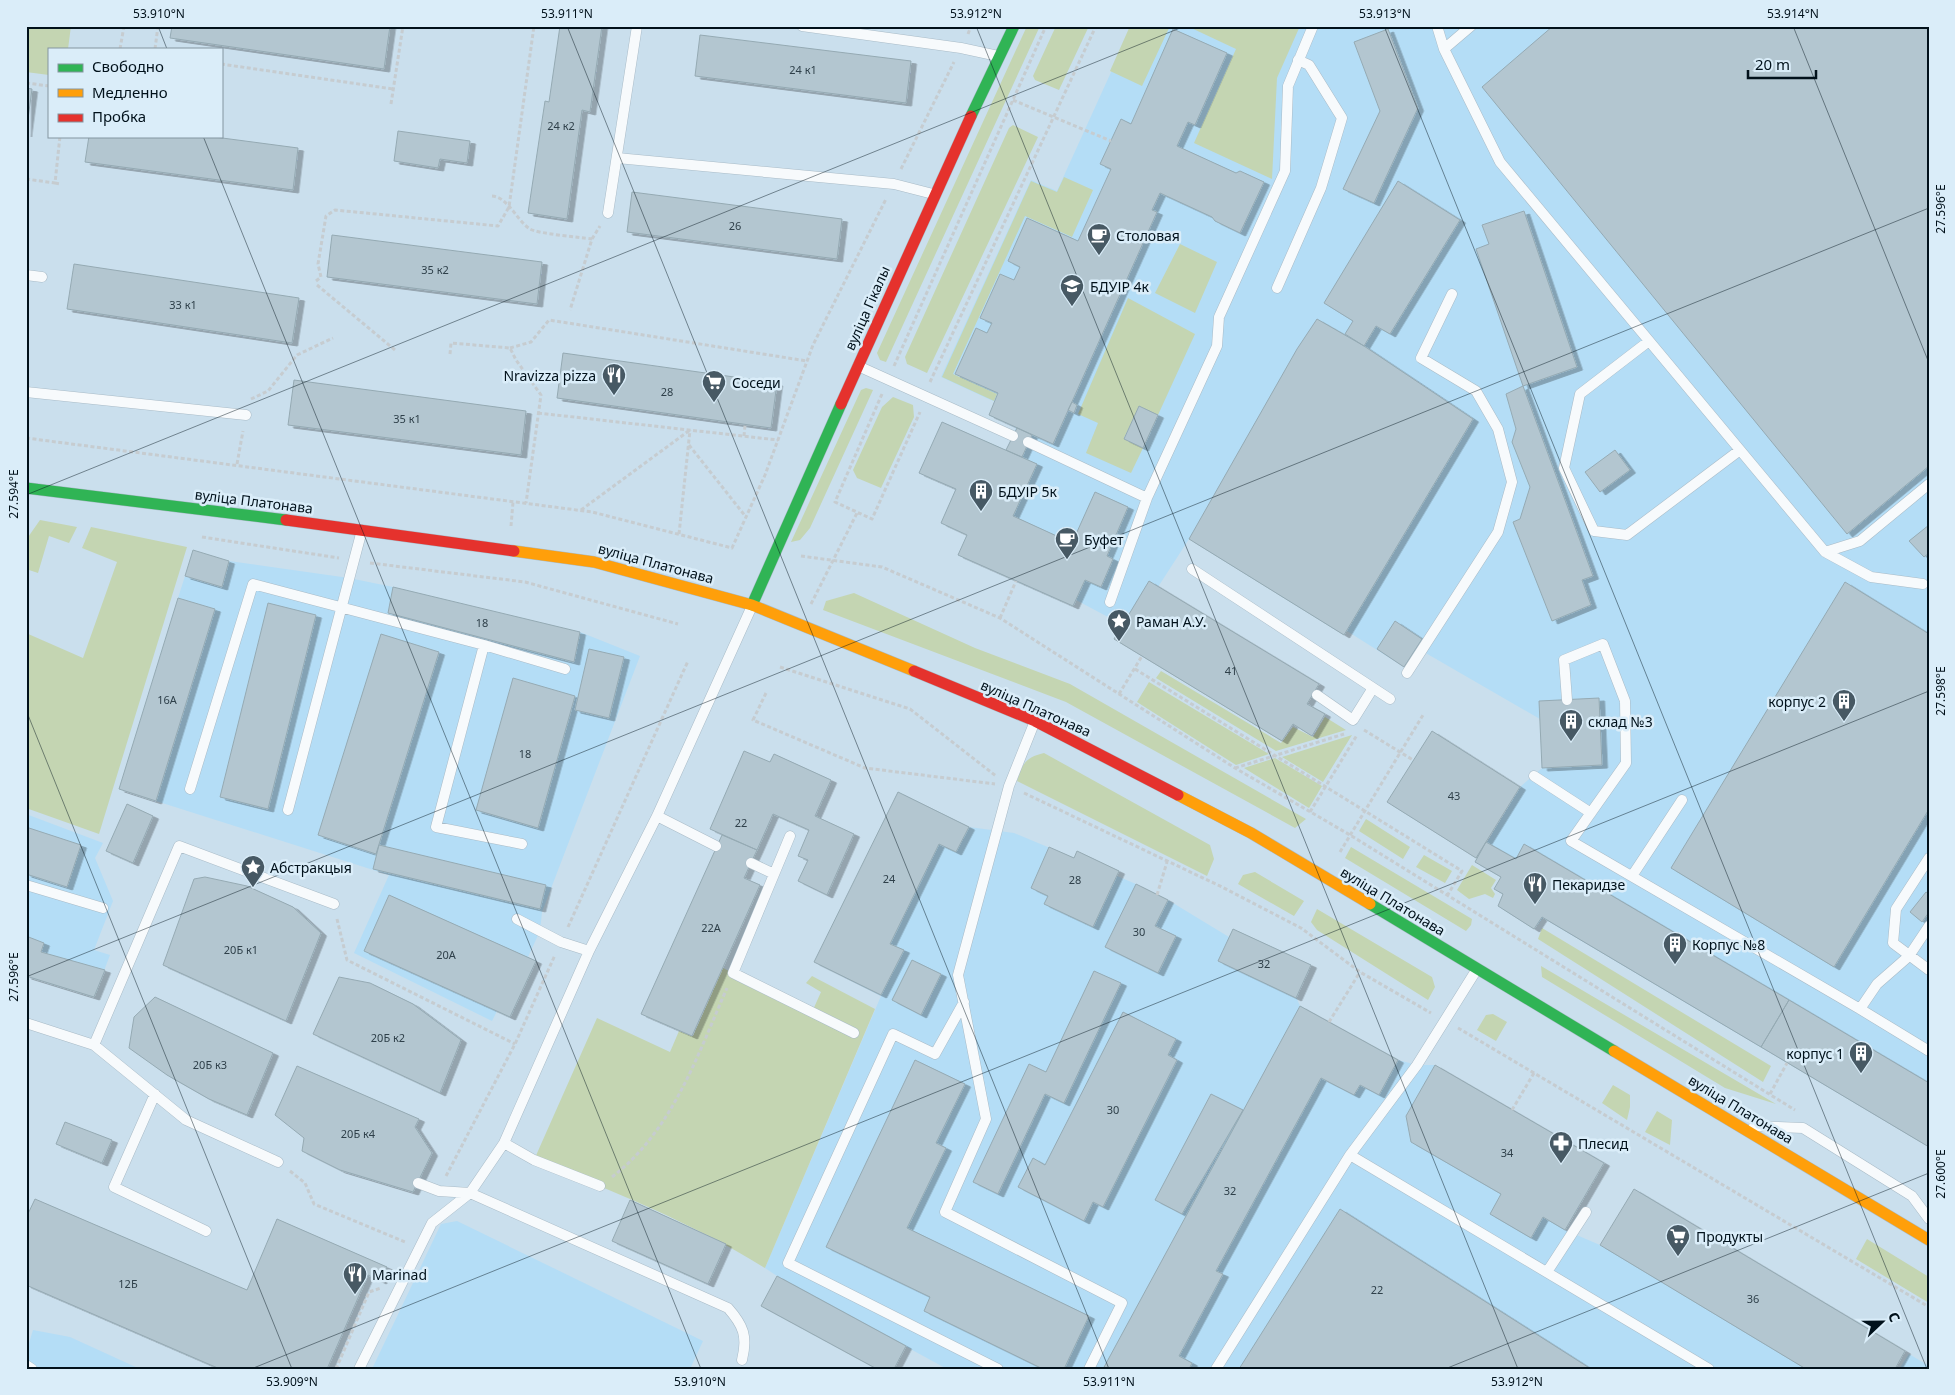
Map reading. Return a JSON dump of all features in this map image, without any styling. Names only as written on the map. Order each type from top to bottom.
[{"type":"main road","name":"вуліца Гікалы","points":[[752,605],[934,194],[1014,26]]},
{"type":"main road","name":"вуліца Платонава","points":[[26,488],[362,529],[594,562],[752,605],[1036,720],[1251,833],[1929,1240]]},
{"type":"lane","points":[[608,213],[636,26]]},
{"type":"lane","points":[[802,26],[961,48],[1000,56]]},
{"type":"lane","points":[[1110,602],[1147,498],[1217,346],[1219,317],[1285,171],[1288,86],[1313,26]]},
{"type":"lane","points":[[1437,26],[1444,49],[1500,162],[1825,552],[1871,577],[1924,584]]},
{"type":"lane","points":[[1444,49],[1471,26]]},
{"type":"lane","points":[[1277,288],[1321,188],[1342,118],[1310,65],[1298,60]]},
{"type":"lane","points":[[617,158],[894,184],[934,194]]},
{"type":"lane","points":[[26,275],[42,277]]},
{"type":"lane","points":[[1407,673],[1498,532],[1512,482],[1498,429],[1476,391],[1421,358],[1452,294]]},
{"type":"lane","points":[[1649,341],[1580,394],[1564,468],[1594,531],[1627,535],[1740,450]]},
{"type":"lane","points":[[857,366],[1013,436]]},
{"type":"lane","points":[[26,392],[246,415]]},
{"type":"lane","points":[[1028,442],[1147,498]]},
{"type":"lane","points":[[1825,552],[1860,541],[1929,484]]},
{"type":"lane","points":[[288,810],[362,529]]},
{"type":"lane","points":[[1192,569],[1390,699]]},
{"type":"lane","points":[[190,789],[253,584],[484,645],[565,669]]},
{"type":"lane","points":[[359,1369],[432,1223],[470,1193],[504,1143],[589,951],[657,816],[752,605]]},
{"type":"lane","points":[[1567,700],[1564,660],[1603,644],[1625,701],[1626,762],[1571,841],[1929,1051]]},
{"type":"lane","points":[[484,645],[436,827],[522,844]]},
{"type":"lane","points":[[1317,695],[1354,720],[1374,688]]},
{"type":"lane","points":[[1036,720],[1009,786],[958,975],[986,1119],[944,1212],[1122,1303],[1089,1369]]},
{"type":"lane","points":[[1534,776],[1591,813]]},
{"type":"lane","points":[[1632,876],[1682,800]]},
{"type":"lane","points":[[657,816],[716,846]]},
{"type":"lane","points":[[790,836],[734,973],[854,1033]]},
{"type":"lane","points":[[94,1045],[179,846],[334,904]]},
{"type":"lane","points":[[1929,858],[1896,909],[1893,943],[1929,970]]},
{"type":"lane","points":[[751,863],[774,874]]},
{"type":"lane","points":[[26,885],[103,908]]},
{"type":"lane","points":[[517,918],[561,942],[589,951]]},
{"type":"lane","points":[[1860,1009],[1877,984],[1909,956],[1929,926]]},
{"type":"lane","points":[[1216,1369],[1350,1155],[1417,1065],[1446,1021],[1477,968]]},
{"type":"lane","points":[[964,1002],[935,1054],[893,1034],[788,1262],[998,1369]]},
{"type":"lane","points":[[26,1023],[94,1045],[186,1120],[278,1162]]},
{"type":"lane","points":[[155,1094],[114,1187],[206,1231]]},
{"type":"lane","points":[[1739,1126],[1803,1128],[1912,1196],[1929,1219]]},
{"type":"lane","points":[[504,1143],[534,1160],[600,1186]]},
{"type":"lane","points":[[1350,1155],[1710,1369]]},
{"type":"lane","points":[[418,1184],[439,1190],[470,1193],[728,1308],[742,1324],[746,1346],[742,1360]]},
{"type":"lane","points":[[1547,1272],[1586,1212]]},
{"type":"lane","points":[[26,1365],[32,1369]]},
{"type":"path","points":[[120,48],[124,26]]},
{"type":"path","points":[[155,48],[158,26]]},
{"type":"path","points":[[391,104],[403,26]]},
{"type":"path","points":[[395,350],[316,283],[322,277],[318,264],[326,216],[335,210],[498,226],[509,207],[534,26]]},
{"type":"path","points":[[26,438],[581,510],[732,548],[778,440],[807,361],[971,26]]},
{"type":"path","points":[[1046,26],[835,502],[872,520],[918,419],[924,395],[1096,26]]},
{"type":"path","points":[[222,64],[393,89]]},
{"type":"path","points":[[26,84],[48,86]]},
{"type":"path","points":[[1013,100],[1111,141]]},
{"type":"path","points":[[55,183],[60,138]]},
{"type":"path","points":[[26,179],[61,184]]},
{"type":"path","points":[[492,196],[496,196],[509,207],[530,229],[592,239],[570,310]]},
{"type":"path","points":[[450,354],[451,342],[510,348],[531,342],[549,320],[807,361]]},
{"type":"path","points":[[236,464],[248,401],[268,391],[298,355],[333,338]]},
{"type":"path","points":[[510,348],[516,360],[541,395],[526,503]]},
{"type":"path","points":[[538,413],[778,440]]},
{"type":"path","points":[[744,436],[745,425]]},
{"type":"path","points":[[679,534],[690,430]]},
{"type":"path","points":[[581,510],[690,430]]},
{"type":"path","points":[[689,444],[746,517]]},
{"type":"path","points":[[808,610],[857,513]]},
{"type":"path","points":[[795,555],[832,562],[882,567],[1000,618],[1235,768],[1350,835],[1801,1114]]},
{"type":"path","points":[[1000,618],[1016,581]]},
{"type":"path","points":[[1119,694],[1142,656]]},
{"type":"path","points":[[439,1190],[515,1044],[688,661]]},
{"type":"path","points":[[780,667],[910,709],[1009,786]]},
{"type":"path","points":[[1135,669],[1462,871],[1447,896]]},
{"type":"path","points":[[1340,852],[1423,715]]},
{"type":"path","points":[[1235,768],[1361,728],[1413,760]]},
{"type":"path","points":[[1310,812],[1361,728]]},
{"type":"path","points":[[1157,895],[1167,862]]},
{"type":"path","points":[[334,904],[347,960],[515,1044]]},
{"type":"path","points":[[1301,928],[1360,972],[1929,1307]]},
{"type":"path","points":[[1329,1022],[1360,972]]},
{"type":"path","points":[[600,1186],[632,1162],[657,1132],[680,1096],[734,973]]},
{"type":"path","points":[[1770,1094],[1787,1062]]},
{"type":"path","points":[[1512,1110],[1534,1073]]},
{"type":"path","points":[[278,1162],[306,1183],[314,1204],[406,1242]]},
{"type":"path","points":[[402,1251],[410,1235]]},
{"type":"path","points":[[336,1369],[369,1292],[385,1287]]},
{"type":"shaded area","points":[[1132,26],[1929,26],[1929,1147],[1543,918],[1534,929],[1498,906],[1503,894],[1494,889],[1501,877],[1475,862],[1520,787],[1542,768],[1540,719],[1417,648],[1404,667],[1347,631],[1344,635],[1189,539],[1158,587],[1123,625],[1076,600],[1073,606],[958,555],[967,535],[941,523],[956,489],[919,473],[942,422],[1006,450],[1016,428],[989,415],[995,402],[941,377],[1031,180],[1057,191]]},
{"type":"shaded area","points":[[229,561],[349,578],[393,587],[580,632],[640,656],[542,912],[540,931],[528,957],[536,961],[510,1017],[497,1011],[492,1021],[354,953],[389,875],[156,801],[215,609],[178,598],[185,576],[221,587]]},
{"type":"shaded area","points":[[898,792],[969,827],[1014,833],[1136,884],[1168,900],[1229,937],[1233,929],[1311,965],[1296,997],[1300,1006],[1398,1060],[1417,1065],[1435,1065],[1565,1230],[1600,1245],[1806,1369],[947,1369],[777,1276],[765,1268],[881,996],[814,962]]},
{"type":"shaded area","points":[[26,814],[103,843],[95,858],[113,901],[94,950],[110,955],[94,997],[26,976]]},
{"type":"shaded area","points":[[457,1221],[703,1341],[690,1369],[372,1369],[441,1224]]},
{"type":"shaded area","points":[[33,1330],[70,1337],[140,1369],[26,1369],[26,1353]]},
{"type":"shaded area","points":[[1909,1354],[1929,1366],[1929,1369],[1899,1369]]},
{"type":"green space","points":[[26,26],[71,26],[68,48],[48,48],[48,75],[26,72]]},
{"type":"green space","points":[[1027,26],[1040,26],[886,362],[880,360],[877,353]]},
{"type":"green space","points":[[1056,26],[1089,26],[1059,90],[1035,80],[1033,76]]},
{"type":"green space","points":[[1130,26],[1170,26],[1142,86],[1110,71]]},
{"type":"green space","points":[[1187,26],[1300,26],[1277,78],[1272,179],[1194,143],[1236,49]]},
{"type":"green space","points":[[1013,125],[1038,137],[927,373],[907,364],[905,357],[1009,128]]},
{"type":"green space","points":[[1064,177],[1093,190],[1072,237],[1025,216],[953,374],[997,394],[994,401],[942,377],[1031,181],[1057,192]]},
{"type":"green space","points":[[1180,244],[1217,262],[1195,313],[1155,293]]},
{"type":"green space","points":[[1128,298],[1195,334],[1158,415],[1139,407],[1124,438],[1143,448],[1131,473],[1086,453],[1098,423],[1078,414]]},
{"type":"green space","points":[[866,388],[873,390],[810,528],[800,540],[791,542],[861,390]]},
{"type":"green space","points":[[893,397],[913,405],[914,417],[881,488],[857,478],[853,470],[882,407]]},
{"type":"green space","points":[[40,520],[77,527],[69,543],[49,536],[38,573],[26,569],[26,540]]},
{"type":"green space","points":[[91,527],[187,547],[99,834],[26,808],[26,633],[83,658],[117,562],[82,548]]},
{"type":"green space","points":[[854,593],[975,648],[1070,684],[1306,819],[1295,828],[1066,702],[823,610],[826,601]]},
{"type":"green space","points":[[1161,671],[1281,743],[1293,727],[1313,737],[1325,717],[1346,730],[1276,751],[1156,678]]},
{"type":"green space","points":[[1149,682],[1269,754],[1236,765],[1137,702]]},
{"type":"green space","points":[[1352,735],[1323,782],[1282,757]]},
{"type":"green space","points":[[1044,753],[1210,845],[1214,859],[1207,876],[1017,781],[1026,762]]},
{"type":"green space","points":[[1275,758],[1322,786],[1309,808],[1244,768]]},
{"type":"green space","points":[[1366,819],[1410,847],[1403,859],[1359,831]]},
{"type":"green space","points":[[1351,847],[1472,919],[1471,925],[1466,931],[1345,858]]},
{"type":"green space","points":[[1424,855],[1452,871],[1445,883],[1416,867]]},
{"type":"green space","points":[[1472,865],[1496,880],[1491,888],[1495,894],[1493,898],[1485,894],[1469,899],[1457,890]]},
{"type":"green space","points":[[1255,872],[1304,901],[1294,916],[1238,884],[1243,875]]},
{"type":"green space","points":[[1317,909],[1432,977],[1435,987],[1428,1000],[1317,930],[1311,922]]},
{"type":"green space","points":[[1542,928],[1771,1066],[1763,1082],[1538,939]]},
{"type":"green space","points":[[1541,966],[1776,1104],[1725,1088],[1542,977]]},
{"type":"green space","points":[[723,968],[812,1012],[821,992],[806,983],[812,976],[875,1009],[765,1268],[710,1236],[681,1222],[534,1160],[597,1018],[670,1052],[679,1031],[693,1036]]},
{"type":"green space","points":[[1493,1014],[1507,1022],[1496,1041],[1477,1030],[1486,1015]]},
{"type":"green space","points":[[1613,1085],[1630,1095],[1627,1120],[1602,1103]]},
{"type":"green space","points":[[1657,1111],[1672,1120],[1670,1145],[1645,1132]]},
{"type":"green space","points":[[1867,1239],[1929,1277],[1929,1303],[1856,1259]]},
{"type":"building","points":[[172,26],[390,26],[384,69],[170,38]]},
{"type":"building","points":[[560,26],[602,26],[590,112],[582,110],[567,219],[528,213],[545,101],[549,102]]},
{"type":"building","points":[[1553,26],[1929,26],[1929,466],[1847,534],[1482,87]]},
{"type":"building","points":[[1173,29],[1227,53],[1195,125],[1188,122],[1177,146],[1236,173],[1240,171],[1264,182],[1240,233],[1215,221],[1212,217],[1160,193],[1152,210],[1157,212],[1053,444],[989,415],[998,393],[955,374],[976,328],[987,333],[992,323],[980,318],[1000,274],[1014,280],[1020,267],[1008,261],[1027,218],[1078,241],[1111,169],[1100,164],[1121,119],[1131,124]]},
{"type":"building","points":[[1388,29],[1418,108],[1374,203],[1343,189],[1380,111],[1354,42]]},
{"type":"building","points":[[700,35],[911,61],[906,103],[695,76]]},
{"type":"building","points":[[26,88],[32,89],[26,134]]},
{"type":"building","points":[[398,131],[470,141],[467,163],[440,159],[438,168],[394,161]]},
{"type":"building","points":[[89,138],[222,138],[298,148],[293,190],[85,162]]},
{"type":"building","points":[[1398,181],[1460,220],[1390,334],[1376,326],[1364,346],[1345,334],[1353,321],[1324,303]]},
{"type":"building","points":[[632,192],[842,219],[837,259],[627,232]]},
{"type":"building","points":[[1524,211],[1577,367],[1523,386],[1476,249],[1489,244],[1482,225]]},
{"type":"building","points":[[332,235],[542,262],[537,304],[327,277]]},
{"type":"building","points":[[74,264],[299,298],[292,343],[67,309]]},
{"type":"building","points":[[1317,319],[1364,346],[1473,419],[1344,635],[1189,539],[1297,349]]},
{"type":"building","points":[[563,353],[777,383],[771,428],[557,398]]},
{"type":"building","points":[[294,380],[526,411],[521,455],[288,425]]},
{"type":"building","points":[[1523,386],[1593,576],[1582,580],[1591,605],[1552,621],[1513,522],[1520,519],[1530,487],[1512,442],[1516,429],[1506,394]]},
{"type":"building","points":[[1072,402],[1077,405],[1074,413],[1068,410]]},
{"type":"building","points":[[1139,406],[1158,415],[1143,448],[1124,439]]},
{"type":"building","name":"БДУІР 5к","points":[[942,422],[1037,464],[1013,516],[1072,543],[1095,492],[1128,507],[1107,556],[1113,559],[1101,587],[1085,580],[1073,606],[958,555],[967,535],[941,523],[956,489],[919,473]]},
{"type":"building","points":[[1017,428],[1032,435],[1022,457],[1006,450]]},
{"type":"building","points":[[1615,450],[1630,470],[1600,492],[1585,472]]},
{"type":"building","points":[[1929,525],[1929,553],[1924,557],[1909,541]]},
{"type":"building","points":[[193,550],[229,561],[222,587],[185,576]]},
{"type":"building","points":[[1149,581],[1319,684],[1307,704],[1325,714],[1312,736],[1293,724],[1282,741],[1114,639]]},
{"type":"building","name":"корпус 2","points":[[1845,582],[1929,634],[1929,809],[1834,967],[1671,868]]},
{"type":"building","points":[[393,587],[580,632],[574,662],[388,613]]},
{"type":"building","points":[[178,598],[215,609],[156,801],[119,789]]},
{"type":"building","points":[[268,603],[316,615],[268,809],[220,797]]},
{"type":"building","points":[[1395,621],[1422,639],[1404,667],[1377,649]]},
{"type":"building","points":[[381,634],[439,652],[376,854],[318,835]]},
{"type":"building","points":[[589,649],[624,657],[609,718],[575,710]]},
{"type":"building","points":[[513,678],[575,696],[538,828],[476,810]]},
{"type":"building","name":"склад №3","points":[[1599,698],[1602,765],[1542,768],[1539,701]]},
{"type":"building","points":[[1432,731],[1520,787],[1476,858],[1387,802]]},
{"type":"building","points":[[744,751],[770,762],[774,754],[831,780],[815,816],[854,834],[827,895],[798,881],[808,860],[798,856],[809,830],[773,814],[757,850],[710,829]]},
{"type":"building","points":[[898,792],[969,827],[956,852],[939,844],[890,944],[904,950],[881,995],[814,962]]},
{"type":"building","points":[[127,804],[153,816],[133,863],[106,851]]},
{"type":"building","points":[[26,827],[81,845],[67,887],[26,874]]},
{"type":"building","points":[[722,835],[757,850],[744,878],[760,885],[692,1036],[641,1014]]},
{"type":"building","name":"Корпус №8","points":[[1486,842],[1516,859],[1524,844],[1789,1000],[1761,1047],[1542,917],[1534,929],[1498,906],[1503,894],[1494,889],[1501,877],[1475,862]]},
{"type":"building","points":[[379,845],[546,885],[540,909],[373,869]]},
{"type":"building","points":[[1049,847],[1074,858],[1077,851],[1119,871],[1093,927],[1044,904],[1048,896],[1031,888]]},
{"type":"building","points":[[205,877],[247,886],[293,907],[321,933],[286,1021],[163,965],[194,879]]},
{"type":"building","points":[[1136,884],[1168,900],[1155,926],[1176,936],[1158,973],[1105,947]]},
{"type":"building","points":[[1926,892],[1929,894],[1929,912],[1922,922],[1910,912]]},
{"type":"building","points":[[389,895],[536,961],[510,1017],[364,951]]},
{"type":"building","points":[[1233,929],[1311,965],[1296,998],[1218,961]]},
{"type":"building","points":[[26,936],[44,943],[41,952],[105,970],[94,997],[26,976]]},
{"type":"building","points":[[912,960],[941,974],[921,1015],[892,1000]]},
{"type":"building","points":[[1094,971],[1121,983],[1064,1103],[1045,1094],[998,1194],[973,1182],[1029,1064],[1046,1072]]},
{"type":"building","points":[[339,977],[370,983],[413,1004],[461,1040],[440,1093],[313,1034]]},
{"type":"building","points":[[155,997],[273,1053],[247,1115],[209,1099],[167,1075],[129,1048],[134,1017]]},
{"type":"building","name":"корпус 1","points":[[1789,1000],[1929,1083],[1929,1147],[1761,1047]]},
{"type":"building","points":[[1300,1006],[1398,1060],[1379,1095],[1360,1085],[1354,1095],[1321,1078],[1216,1271],[1223,1274],[1179,1356],[1192,1363],[1189,1369],[1103,1369]]},
{"type":"building","points":[[1123,1012],[1176,1039],[1168,1055],[1177,1060],[1103,1207],[1093,1202],[1084,1221],[1018,1187],[1033,1158],[1045,1165]]},
{"type":"building","points":[[915,1060],[965,1084],[936,1143],[946,1148],[907,1228],[1089,1316],[1064,1369],[1043,1369],[924,1311],[930,1297],[826,1247]]},
{"type":"building","points":[[1435,1065],[1604,1163],[1565,1230],[1543,1217],[1531,1238],[1490,1214],[1501,1194],[1411,1142],[1406,1116]]},
{"type":"building","points":[[297,1066],[419,1119],[415,1127],[432,1153],[413,1192],[340,1170],[302,1151],[304,1138],[275,1115]]},
{"type":"building","points":[[1211,1094],[1243,1110],[1182,1214],[1155,1200]]},
{"type":"building","points":[[65,1122],[112,1140],[102,1163],[56,1144]]},
{"type":"building","points":[[1634,1189],[1905,1351],[1895,1369],[1806,1369],[1600,1245]]},
{"type":"building","points":[[35,1199],[247,1290],[277,1219],[387,1267],[381,1281],[368,1275],[327,1369],[220,1369],[26,1285],[26,1218]]},
{"type":"building","points":[[630,1200],[726,1244],[708,1284],[612,1241]]},
{"type":"building","points":[[1340,1209],[1591,1369],[1239,1369]]},
{"type":"building","points":[[777,1276],[906,1346],[894,1369],[877,1369],[761,1306]]},
{"type":"traffic: fast","points":[[971,116],[1014,26]]},
{"type":"traffic: fast","points":[[752,605],[841,404]]},
{"type":"traffic: fast","points":[[26,488],[286,520]]},
{"type":"traffic: fast","points":[[1370,904],[1614,1051]]},
{"type":"traffic: slow","points":[[514,551],[594,562],[752,605],[914,671]]},
{"type":"traffic: slow","points":[[1178,795],[1251,833],[1370,904]]},
{"type":"traffic: slow","points":[[1614,1051],[1929,1240]]},
{"type":"traffic: jam","points":[[841,404],[971,116]]},
{"type":"traffic: jam","points":[[286,520],[514,551]]},
{"type":"traffic: jam","points":[[914,671],[1035,721],[1178,795]]},
{"type":"place","name":"Столовая","points":[[1099,256]]},
{"type":"place","name":"БДУІР 4к","points":[[1072,307]]},
{"type":"place","name":"Nravizza pizza","points":[[614,396]]},
{"type":"place","name":"Соседи","points":[[714,403]]},
{"type":"place","name":"БДУІР 5к","points":[[981,512]]},
{"type":"place","name":"Буфет","points":[[1067,560]]},
{"type":"place","name":"Раман А.У.","points":[[1119,642]]},
{"type":"place","name":"корпус 2","points":[[1844,722]]},
{"type":"place","name":"склад №3","points":[[1571,742]]},
{"type":"place","name":"Абстракцыя","points":[[253,888]]},
{"type":"place","name":"Пекаридзе","points":[[1535,905]]},
{"type":"place","name":"Корпус №8","points":[[1675,965]]},
{"type":"place","name":"корпус 1","points":[[1861,1074]]},
{"type":"place","name":"Плесид","points":[[1561,1164]]},
{"type":"place","name":"Продукты","points":[[1678,1257]]},
{"type":"place","name":"Marinad","points":[[355,1295]]}]
